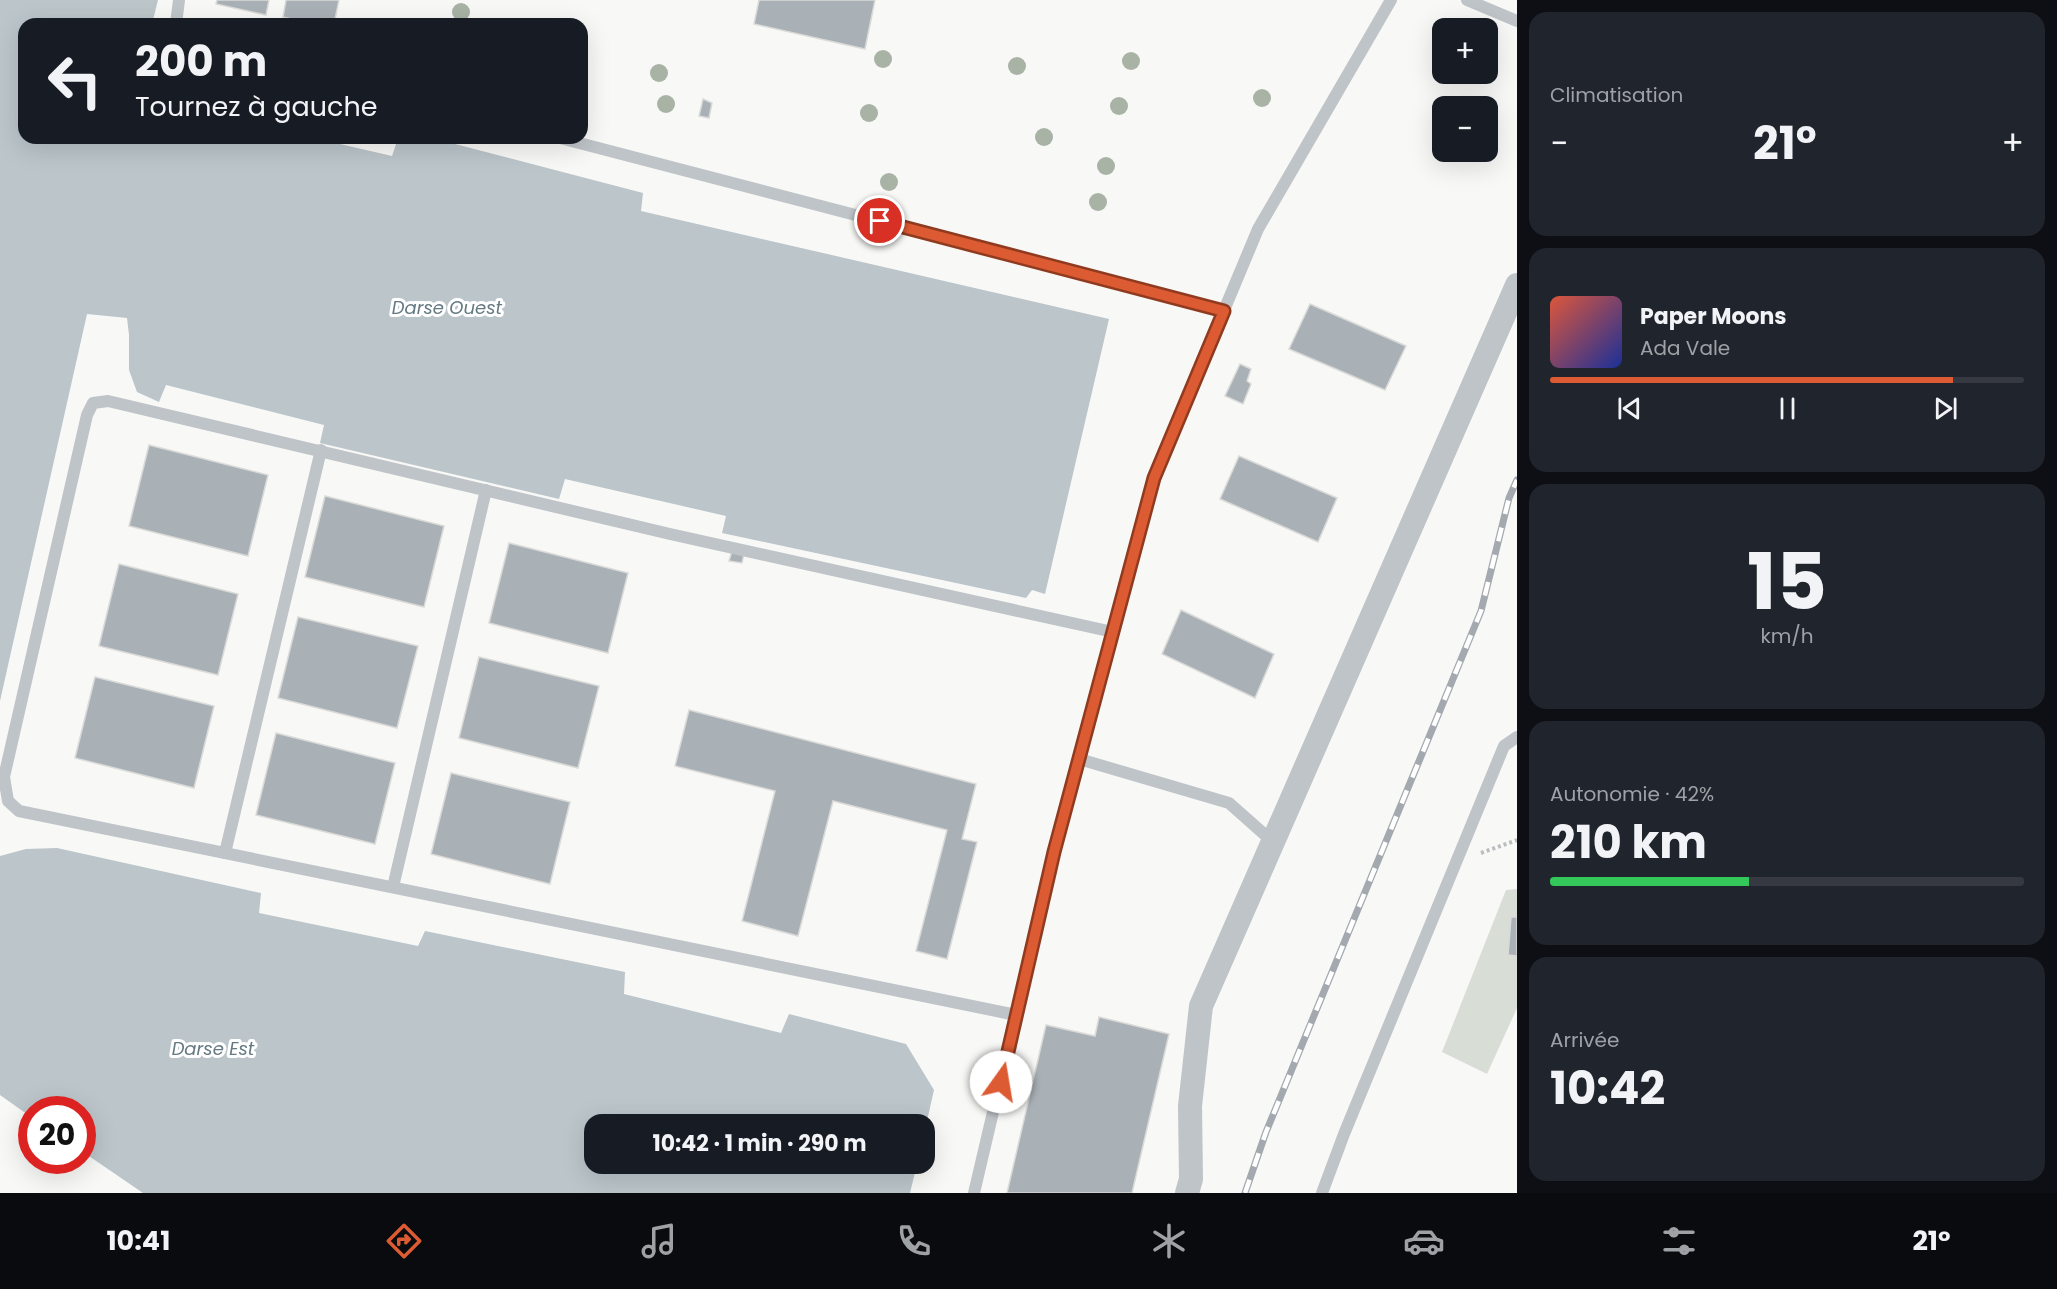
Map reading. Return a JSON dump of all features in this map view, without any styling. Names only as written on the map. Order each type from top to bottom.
[{"type":"street","points":[[1187,1193],[1191,1179],[1190,1106],[1201,1006],[1517,285]]},
{"type":"lane","points":[[177,18],[179,0]]},
{"type":"lane","points":[[975,1193],[1054,852],[1154,478],[1258,229],[1390,0]]},
{"type":"lane","points":[[1467,0],[1517,21]]},
{"type":"lane","points":[[583,144],[1224,311]]},
{"type":"lane","points":[[1016,1015],[20,810],[8,801],[4,777],[87,415],[93,403],[108,400],[670,534],[1113,632]]},
{"type":"lane","points":[[225,853],[321,450]]},
{"type":"lane","points":[[393,887],[486,490]]},
{"type":"lane","points":[[1322,1193],[1344,1134],[1504,746],[1517,737]]},
{"type":"lane","points":[[1079,759],[1229,803],[1273,842]]},
{"type":"path","points":[[1456,861],[1517,840]]},
{"type":"shaded area","points":[[1517,889],[1517,1008],[1487,1074],[1442,1052],[1506,890]]},
{"type":"water","name":"Darse Ouest","points":[[0,0],[158,0],[154,18],[18,18],[18,144],[340,144],[392,156],[396,144],[455,144],[643,193],[641,211],[1109,319],[1045,594],[1032,590],[1026,598],[722,533],[726,516],[565,479],[559,499],[320,443],[324,425],[166,385],[159,402],[137,392],[129,370],[127,318],[87,314],[0,701]]},
{"type":"water","name":"Darse Est","points":[[57,848],[261,893],[259,913],[418,946],[425,931],[625,972],[624,994],[781,1033],[789,1014],[906,1044],[934,1090],[929,1114],[584,1114],[584,1174],[915,1174],[910,1193],[143,1193],[96,1161],[96,1096],[18,1096],[18,1108],[0,1095],[0,856],[26,849]]},
{"type":"building","points":[[217,0],[269,0],[266,15],[216,4]]},
{"type":"building","points":[[286,0],[339,0],[335,18],[283,17]]},
{"type":"building","points":[[759,0],[875,0],[865,49],[754,24]]},
{"type":"building","points":[[703,99],[712,103],[709,118],[699,116]]},
{"type":"building","points":[[1310,304],[1406,346],[1385,390],[1289,349]]},
{"type":"building","points":[[1240,364],[1251,369],[1247,381],[1251,384],[1243,404],[1225,396]]},
{"type":"building","points":[[149,445],[268,475],[248,556],[129,526]]},
{"type":"building","points":[[1239,456],[1337,498],[1318,542],[1220,499]]},
{"type":"building","points":[[325,496],[444,526],[424,607],[305,577]]},
{"type":"building","points":[[509,543],[628,573],[608,653],[489,623]]},
{"type":"building","points":[[732,551],[744,554],[742,563],[729,561]]},
{"type":"building","points":[[119,564],[238,594],[218,675],[99,646]]},
{"type":"building","points":[[1181,610],[1274,654],[1255,698],[1162,654]]},
{"type":"building","points":[[298,617],[418,646],[397,728],[278,698]]},
{"type":"building","points":[[479,657],[599,686],[578,768],[459,738]]},
{"type":"building","points":[[95,677],[214,706],[194,788],[75,758]]},
{"type":"building","points":[[689,710],[976,784],[962,839],[977,842],[947,959],[916,951],[947,830],[833,801],[798,936],[742,921],[775,791],[675,766]]},
{"type":"building","points":[[276,733],[395,763],[375,844],[256,815]]},
{"type":"building","points":[[451,773],[570,802],[550,884],[431,854]]},
{"type":"building","points":[[1511,917],[1517,917],[1517,956],[1508,955]]},
{"type":"building","points":[[1099,1017],[1169,1034],[1132,1193],[1007,1193],[1046,1025],[1095,1036]]},
{"type":"railway","points":[[1245,1193],[1266,1132],[1481,611],[1509,498],[1517,480]]},
{"type":"route","points":[[880,221],[1224,311],[1154,478],[1054,852],[1001,1082]]}]
